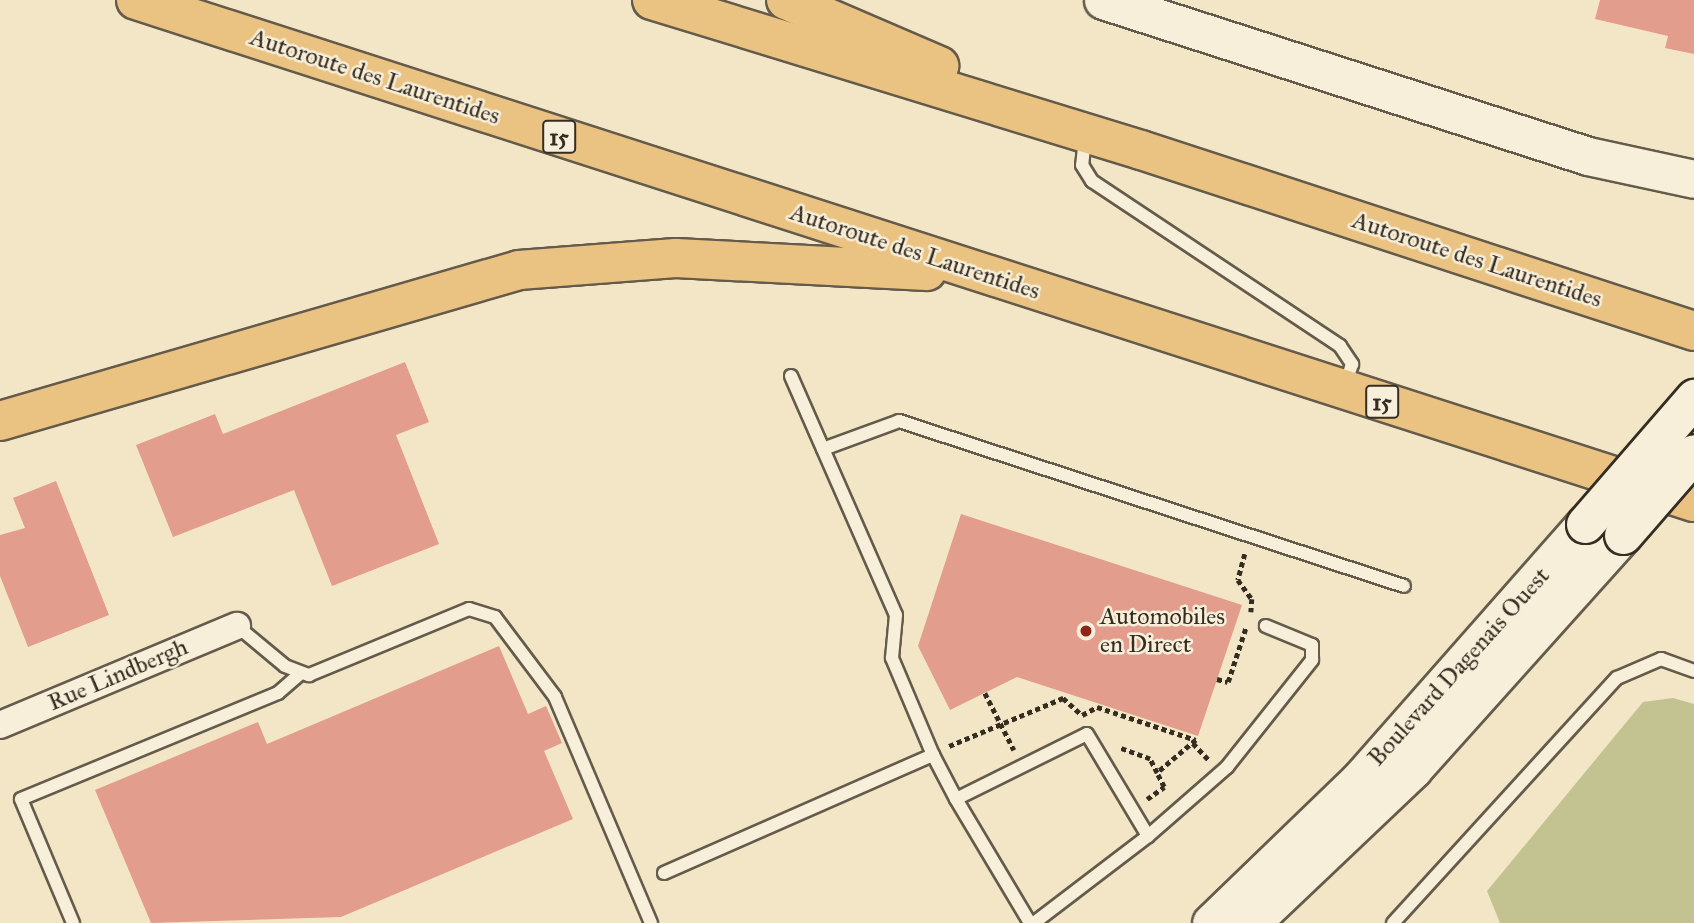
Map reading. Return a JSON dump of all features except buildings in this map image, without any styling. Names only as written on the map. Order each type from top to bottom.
[{"type":"highway","name":"Autoroute des Laurentides","points":[[136,0],[1694,502]]},
{"type":"highway","points":[[652,0],[1087,131]]},
{"type":"highway","points":[[786,0],[1087,131]]},
{"type":"highway","name":"Autoroute des Laurentides","points":[[1087,131],[1694,331]]},
{"type":"highway","points":[[0,421],[440,288],[561,263],[712,258],[981,274]]},
{"type":"main road","points":[[1103,0],[1588,156],[1694,179]]},
{"type":"main road","name":"Boulevard Dagenais Ouest","points":[[1210,923],[1360,779],[1694,398]]},
{"type":"main road","name":"Boulevard Dagenais Ouest","points":[[1251,923],[1413,769],[1694,453]]},
{"type":"street","name":"Rue Lindbergh","points":[[0,725],[237,626]]},
{"type":"lane","points":[[1087,131],[1082,165],[1092,181],[1340,346],[1352,365],[1343,389]]},
{"type":"lane","points":[[791,376],[896,615],[892,659],[933,755],[956,800],[1032,923],[1148,836],[1227,767],[1312,660],[1308,641],[1266,626]]},
{"type":"lane","points":[[823,449],[899,421],[1404,586]]},
{"type":"lane","points":[[73,923],[21,800],[278,693],[299,675],[470,609],[495,617],[555,697],[651,923]]},
{"type":"lane","points":[[237,626],[299,675]]},
{"type":"lane","points":[[1393,923],[1617,678],[1661,659],[1694,671]]},
{"type":"lane","points":[[956,800],[1087,734],[1148,836]]},
{"type":"lane","points":[[664,873],[933,755]]},
{"type":"path","points":[[1217,679],[1228,682],[1253,606],[1238,580],[1251,536]]},
{"type":"path","points":[[985,693],[1016,752]]},
{"type":"path","points":[[947,747],[999,721],[1069,697],[1082,715],[1097,707],[1196,740],[1157,773]]},
{"type":"path","points":[[1115,747],[1150,760],[1164,787]]},
{"type":"green space","points":[[1673,698],[1694,704],[1694,923],[1500,923],[1487,891],[1643,702]]},
{"type":"place","name":"Automobiles en Direct","points":[[1086,631]]}]
